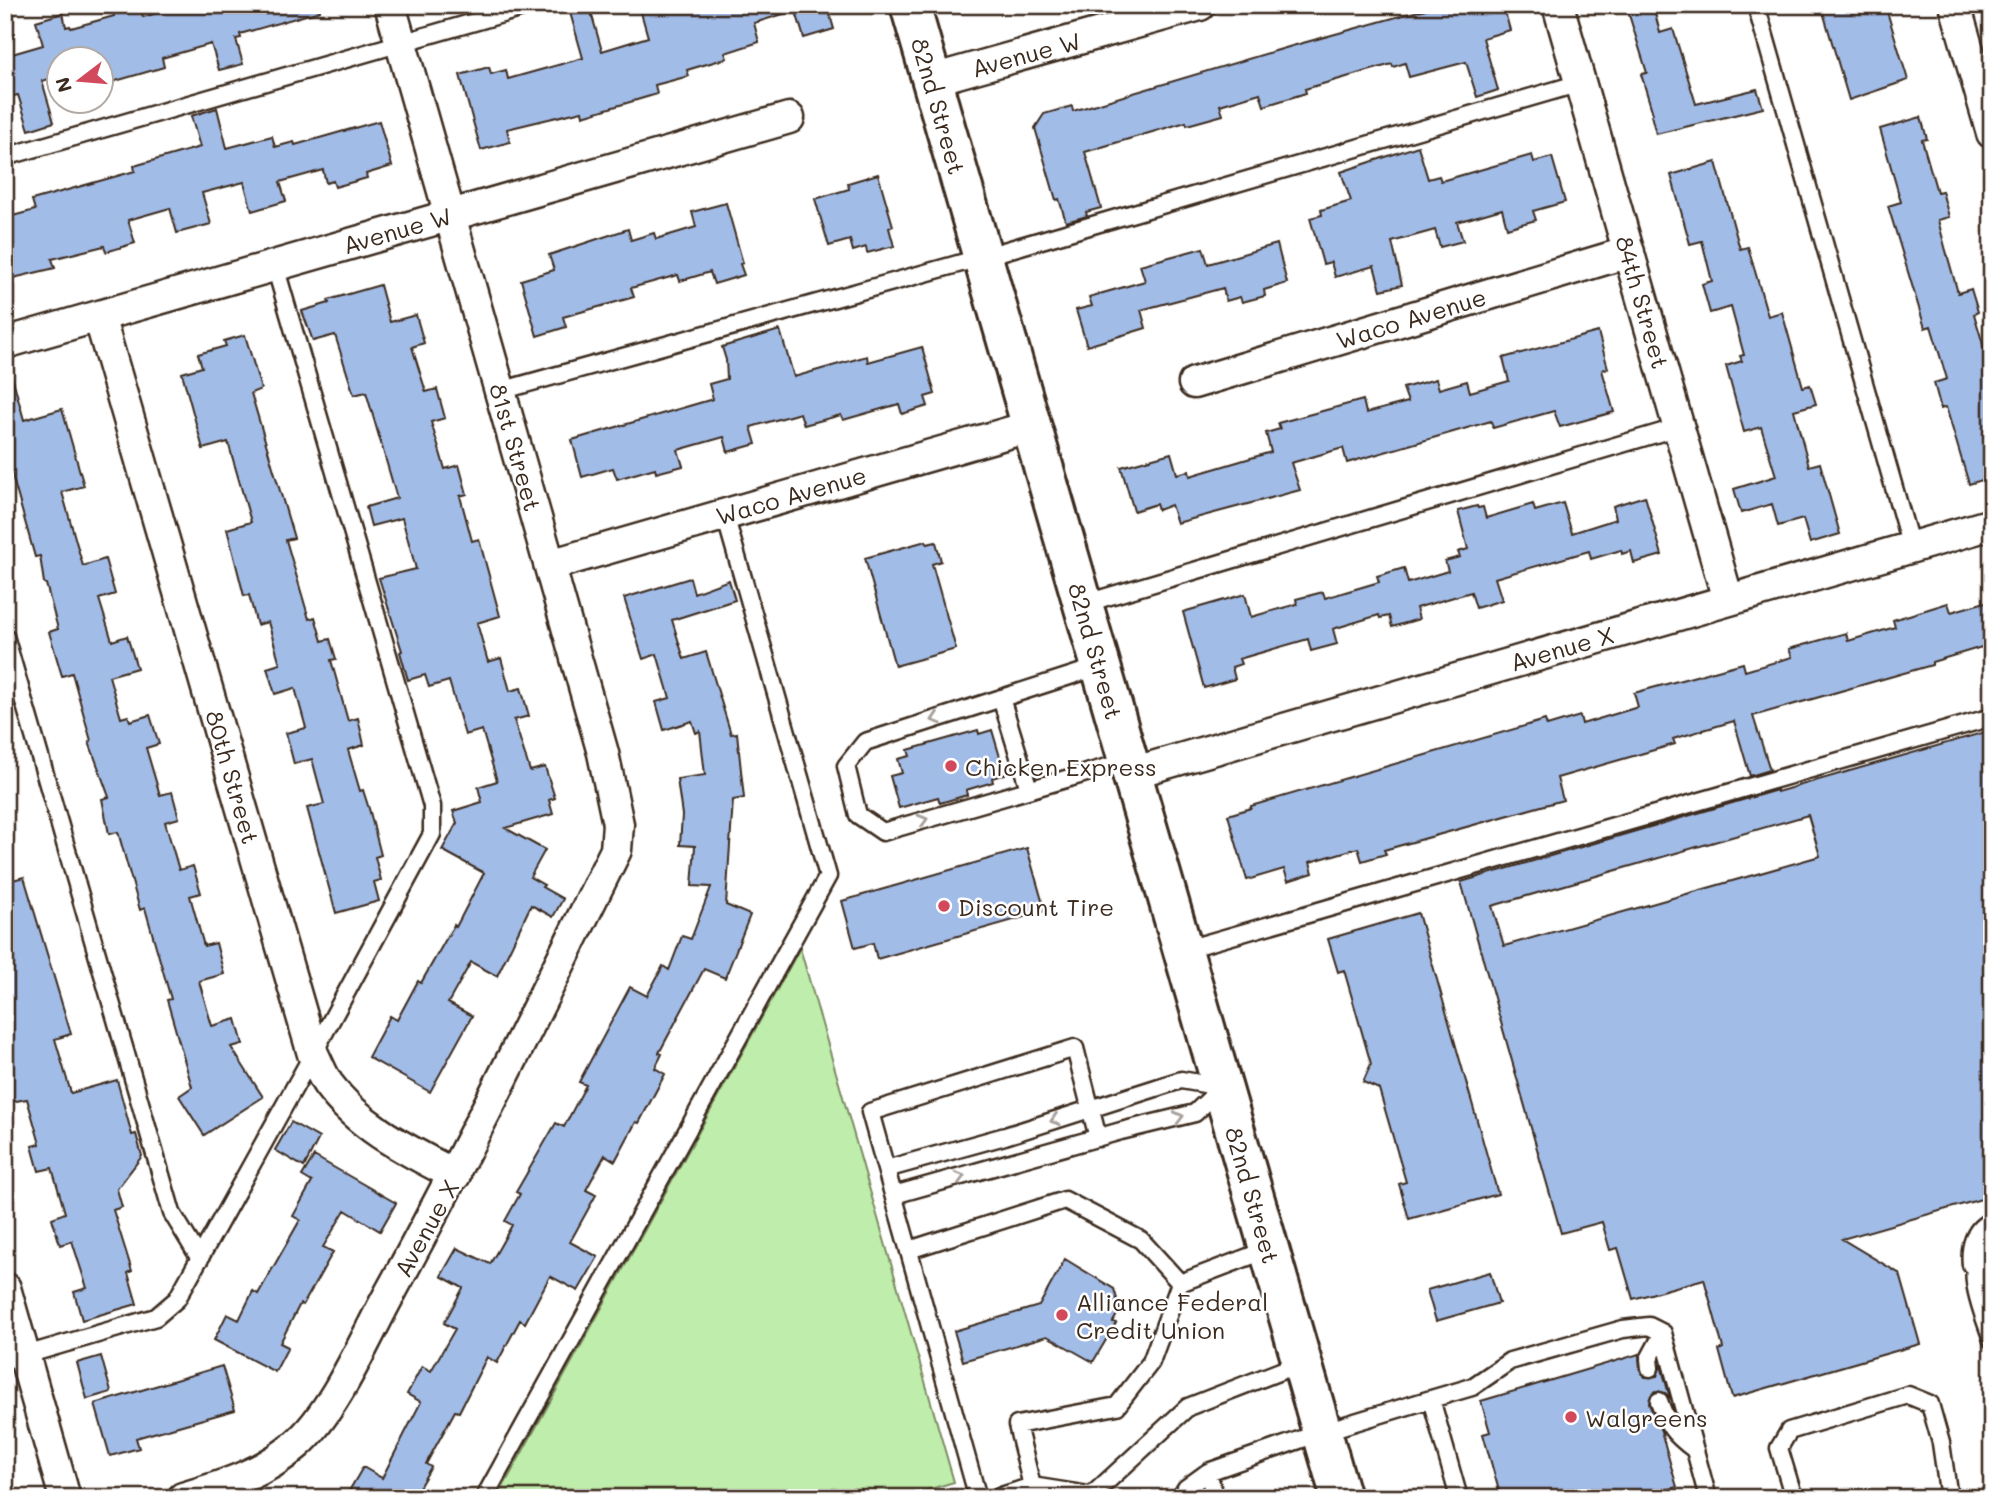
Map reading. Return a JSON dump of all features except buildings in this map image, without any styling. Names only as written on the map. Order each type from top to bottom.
[{"type":"main road","name":"82nd Street","points":[[910,5],[1340,1498]]},
{"type":"street","name":"81st Street","points":[[390,5],[603,753],[618,824],[616,850],[597,889]]},
{"type":"street","name":"Avenue W","points":[[932,80],[1200,5]]},
{"type":"street","name":"84th Street","points":[[1558,5],[1728,600]]},
{"type":"street","points":[[1955,5],[1992,133]]},
{"type":"street","name":"Avenue W","points":[[5,343],[789,118]]},
{"type":"street","name":"Waco Avenue","points":[[1194,383],[1629,252]]},
{"type":"street","name":"80th Street","points":[[99,316],[313,1054],[326,1082],[359,1119],[402,1148],[455,1175]]},
{"type":"street","name":"Waco Avenue","points":[[550,565],[1032,426]]},
{"type":"street","name":"Avenue X","points":[[1130,767],[1992,524]]},
{"type":"street","name":"Avenue X","points":[[183,1498],[223,1486],[262,1469],[298,1443],[327,1408],[455,1175],[597,889]]},
{"type":"street","points":[[5,1288],[15,1358],[65,1498]]},
{"type":"lane","points":[[5,157],[533,5]]},
{"type":"lane","points":[[1756,5],[1912,547]]},
{"type":"lane","points":[[500,391],[983,257],[1580,83]]},
{"type":"lane","points":[[15,1358],[156,1317],[177,1299],[432,834],[432,806],[275,265]]},
{"type":"lane","points":[[1083,604],[1679,427]]},
{"type":"lane","points":[[484,1498],[828,876],[725,515]]},
{"type":"lane","points":[[5,636],[172,1213],[200,1259]]},
{"type":"lane","points":[[1101,666],[865,741],[846,766],[858,815],[883,832],[1029,789],[1130,767]]},
{"type":"lane","points":[[1001,698],[1029,789]]},
{"type":"lane","points":[[1182,950],[1992,717]]},
{"type":"lane","points":[[978,1498],[870,1112],[1075,1048],[1098,1138]]},
{"type":"lane","points":[[886,1169],[1006,1136],[1181,1080],[1222,1087]]},
{"type":"lane","points":[[894,1195],[1195,1113],[1222,1087]]},
{"type":"lane","points":[[909,1250],[1065,1200],[1140,1240],[1180,1283]]},
{"type":"lane","points":[[1992,1220],[1984,1224],[1976,1234],[1969,1251],[1972,1272],[1992,1340]]},
{"type":"lane","points":[[1972,1272],[1977,1256],[1992,1245]]},
{"type":"lane","points":[[1032,1486],[1017,1425],[1117,1406],[1152,1362],[1180,1283],[1269,1249]]},
{"type":"lane","points":[[1180,1498],[1186,1488],[1208,1472],[1322,1432],[1472,1387],[1510,1361],[1623,1329],[1649,1326],[1663,1333],[1708,1498]]},
{"type":"lane","points":[[1650,1368],[1648,1359],[1663,1333]]},
{"type":"lane","points":[[995,1498],[1032,1486],[1089,1497],[1188,1407],[1301,1363]]},
{"type":"lane","points":[[1794,1498],[1779,1448],[1789,1431],[1908,1395],[1930,1404],[1941,1443],[1949,1498]]},
{"type":"lane","points":[[1431,1399],[1459,1498]]},
{"type":"lane","points":[[1660,1401],[1668,1426],[1678,1438],[1695,1450]]},
{"type":"lane","points":[[1208,1472],[1215,1498]]},
{"type":"green space","points":[[800,948],[954,1482],[900,1498],[497,1498]]},
{"type":"place","name":"Chicken Express","points":[[951,766]]},
{"type":"place","name":"Discount Tire","points":[[944,906]]},
{"type":"place","name":"Alliance Federal Credit Union","points":[[1062,1315]]},
{"type":"place","name":"Walgreens","points":[[1571,1417]]}]
